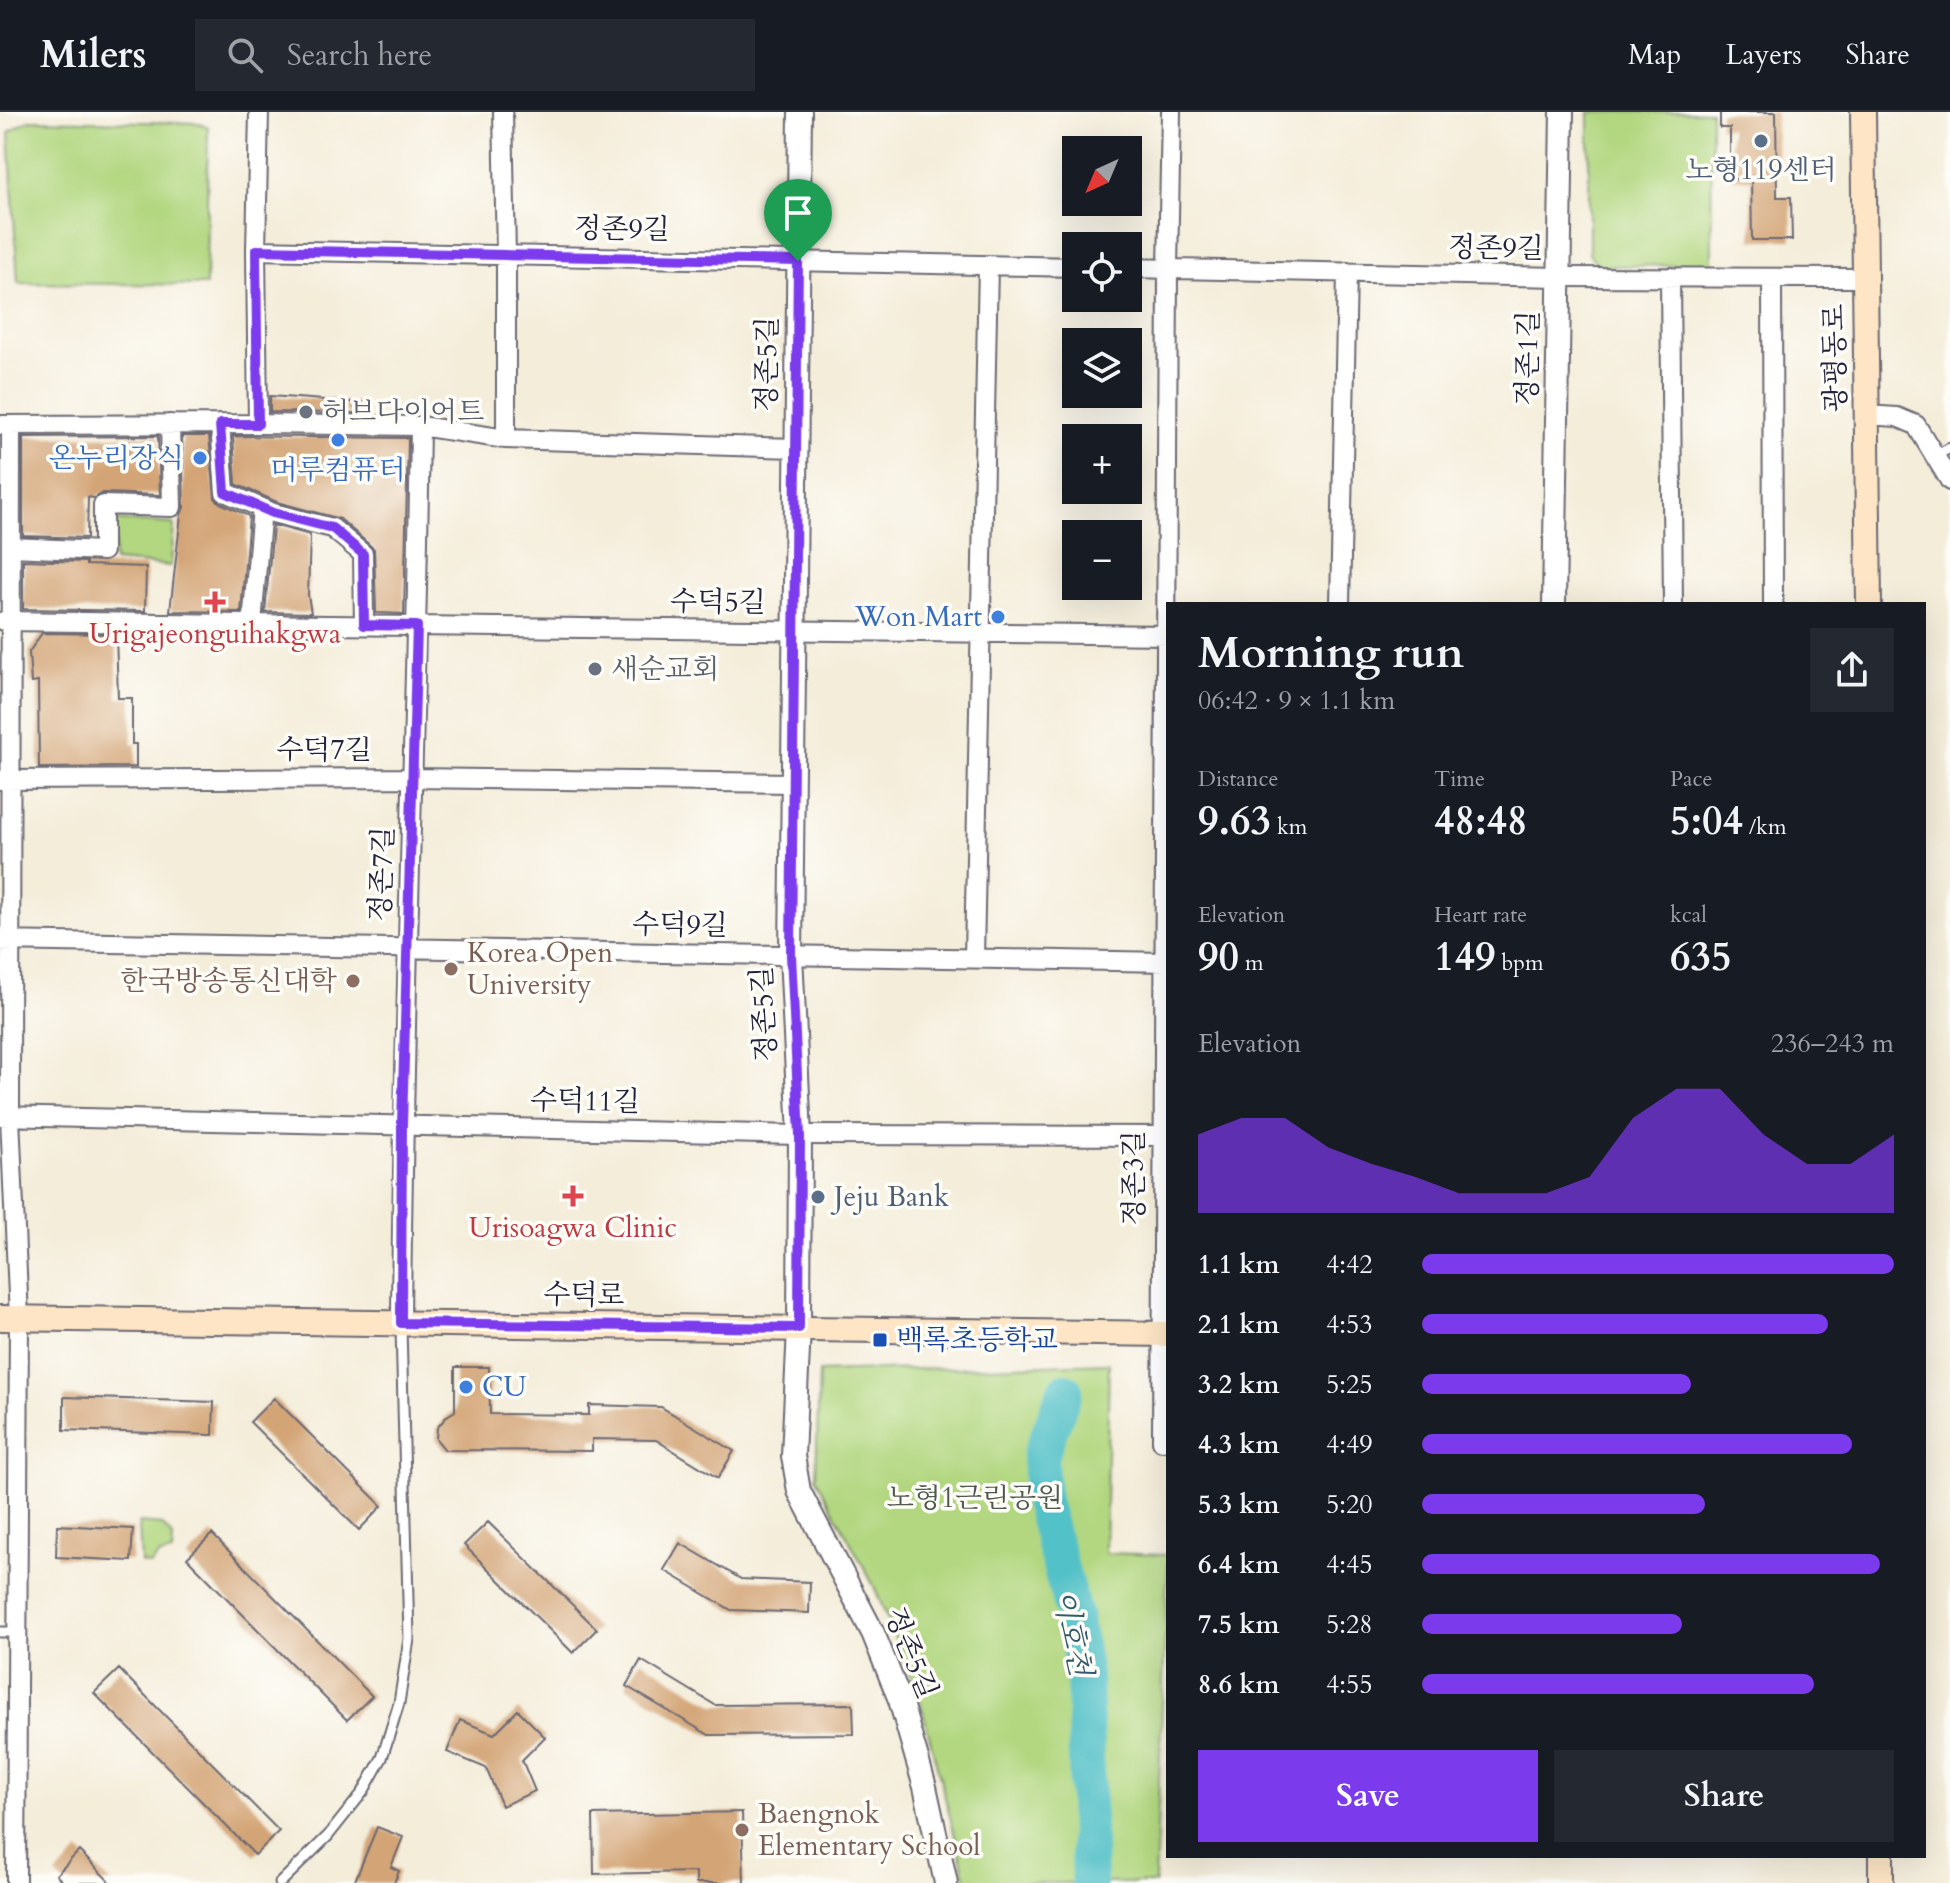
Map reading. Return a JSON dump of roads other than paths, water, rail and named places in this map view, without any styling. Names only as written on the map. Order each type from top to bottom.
[{"type":"main road","name":"광평동로","points":[[1863,112],[1869,602]]},
{"type":"main road","name":"수덕로","points":[[10,1318],[1165,1334]]},
{"type":"main road","points":[[1881,1858],[1881,1883]]},
{"type":"street","points":[[258,424],[256,250],[259,112]]},
{"type":"street","points":[[503,112],[506,439]]},
{"type":"street","name":"정존5길","points":[[800,112],[791,955],[800,1135],[799,1328],[793,1456],[799,1491],[873,1633],[900,1700],[925,1787],[946,1883]]},
{"type":"street","name":"정존3길","points":[[1167,602],[1171,112]]},
{"type":"street","name":"정존1길","points":[[1554,602],[1562,112]]},
{"type":"street","name":"정존9길","points":[[256,250],[1062,267]]},
{"type":"street","points":[[974,958],[988,265]]},
{"type":"street","name":"정존9길","points":[[1142,268],[1559,277],[1864,278]]},
{"type":"street","points":[[1340,602],[1347,272]]},
{"type":"street","points":[[1670,277],[1673,602]]},
{"type":"street","points":[[1772,278],[1773,602]]},
{"type":"street","points":[[1866,415],[1897,417],[1916,425],[1943,452],[1950,481]]},
{"type":"street","points":[[11,547],[103,551],[103,505],[172,507],[170,424]]},
{"type":"street","points":[[220,424],[225,492],[294,519],[332,528],[363,554],[364,625]]},
{"type":"street","points":[[16,1883],[10,1632],[10,1318],[5,1116],[6,621],[11,547],[6,425],[420,426],[506,439],[796,448]]},
{"type":"street","name":"정존7길","points":[[401,1323],[402,1124],[420,426]]},
{"type":"street","points":[[252,624],[262,508]]},
{"type":"street","name":"수덕5길","points":[[6,621],[1166,635]]},
{"type":"street","name":"수덕7길","points":[[6,780],[413,778],[793,783]]},
{"type":"street","name":"수덕9길","points":[[5,941],[1166,962]]},
{"type":"street","name":"정존3길","points":[[1162,1441],[1166,962]]},
{"type":"street","name":"수덕11길","points":[[5,1116],[800,1135],[1165,1136]]},
{"type":"lane","points":[[280,1883],[335,1829],[363,1792],[382,1758],[399,1703],[409,1639],[401,1323]]},
{"type":"waterway","name":"이호천","points":[[1065,1391],[1040,1456],[1042,1501],[1074,1616],[1084,1675],[1089,1883]]},
{"type":"place","name":"노형119센터","points":[[1761,141]]},
{"type":"place","name":"허브다이어트","points":[[306,412]]},
{"type":"place","name":"머루컴퓨터","points":[[338,440]]},
{"type":"place","name":"온누리장식","points":[[200,458]]},
{"type":"place","name":"Urigajeonguihakgwa","points":[[215,602]]},
{"type":"place","name":"Won Mart","points":[[998,617]]},
{"type":"place","name":"새순교회","points":[[595,669]]},
{"type":"place","name":"Korea Open University","points":[[451,969]]},
{"type":"place","name":"한국방송통신대학","points":[[353,981]]},
{"type":"place","name":"Urisoagwa Clinic","points":[[573,1196]]},
{"type":"place","name":"Jeju Bank","points":[[818,1197]]},
{"type":"place","name":"백록초등학교","points":[[880,1340]]},
{"type":"place","name":"CU","points":[[466,1387]]},
{"type":"place","name":"Baengnok Elementary School","points":[[742,1830]]},
{"type":"park label","name":"노형1근린공원","points":[[975,1498]]}]
